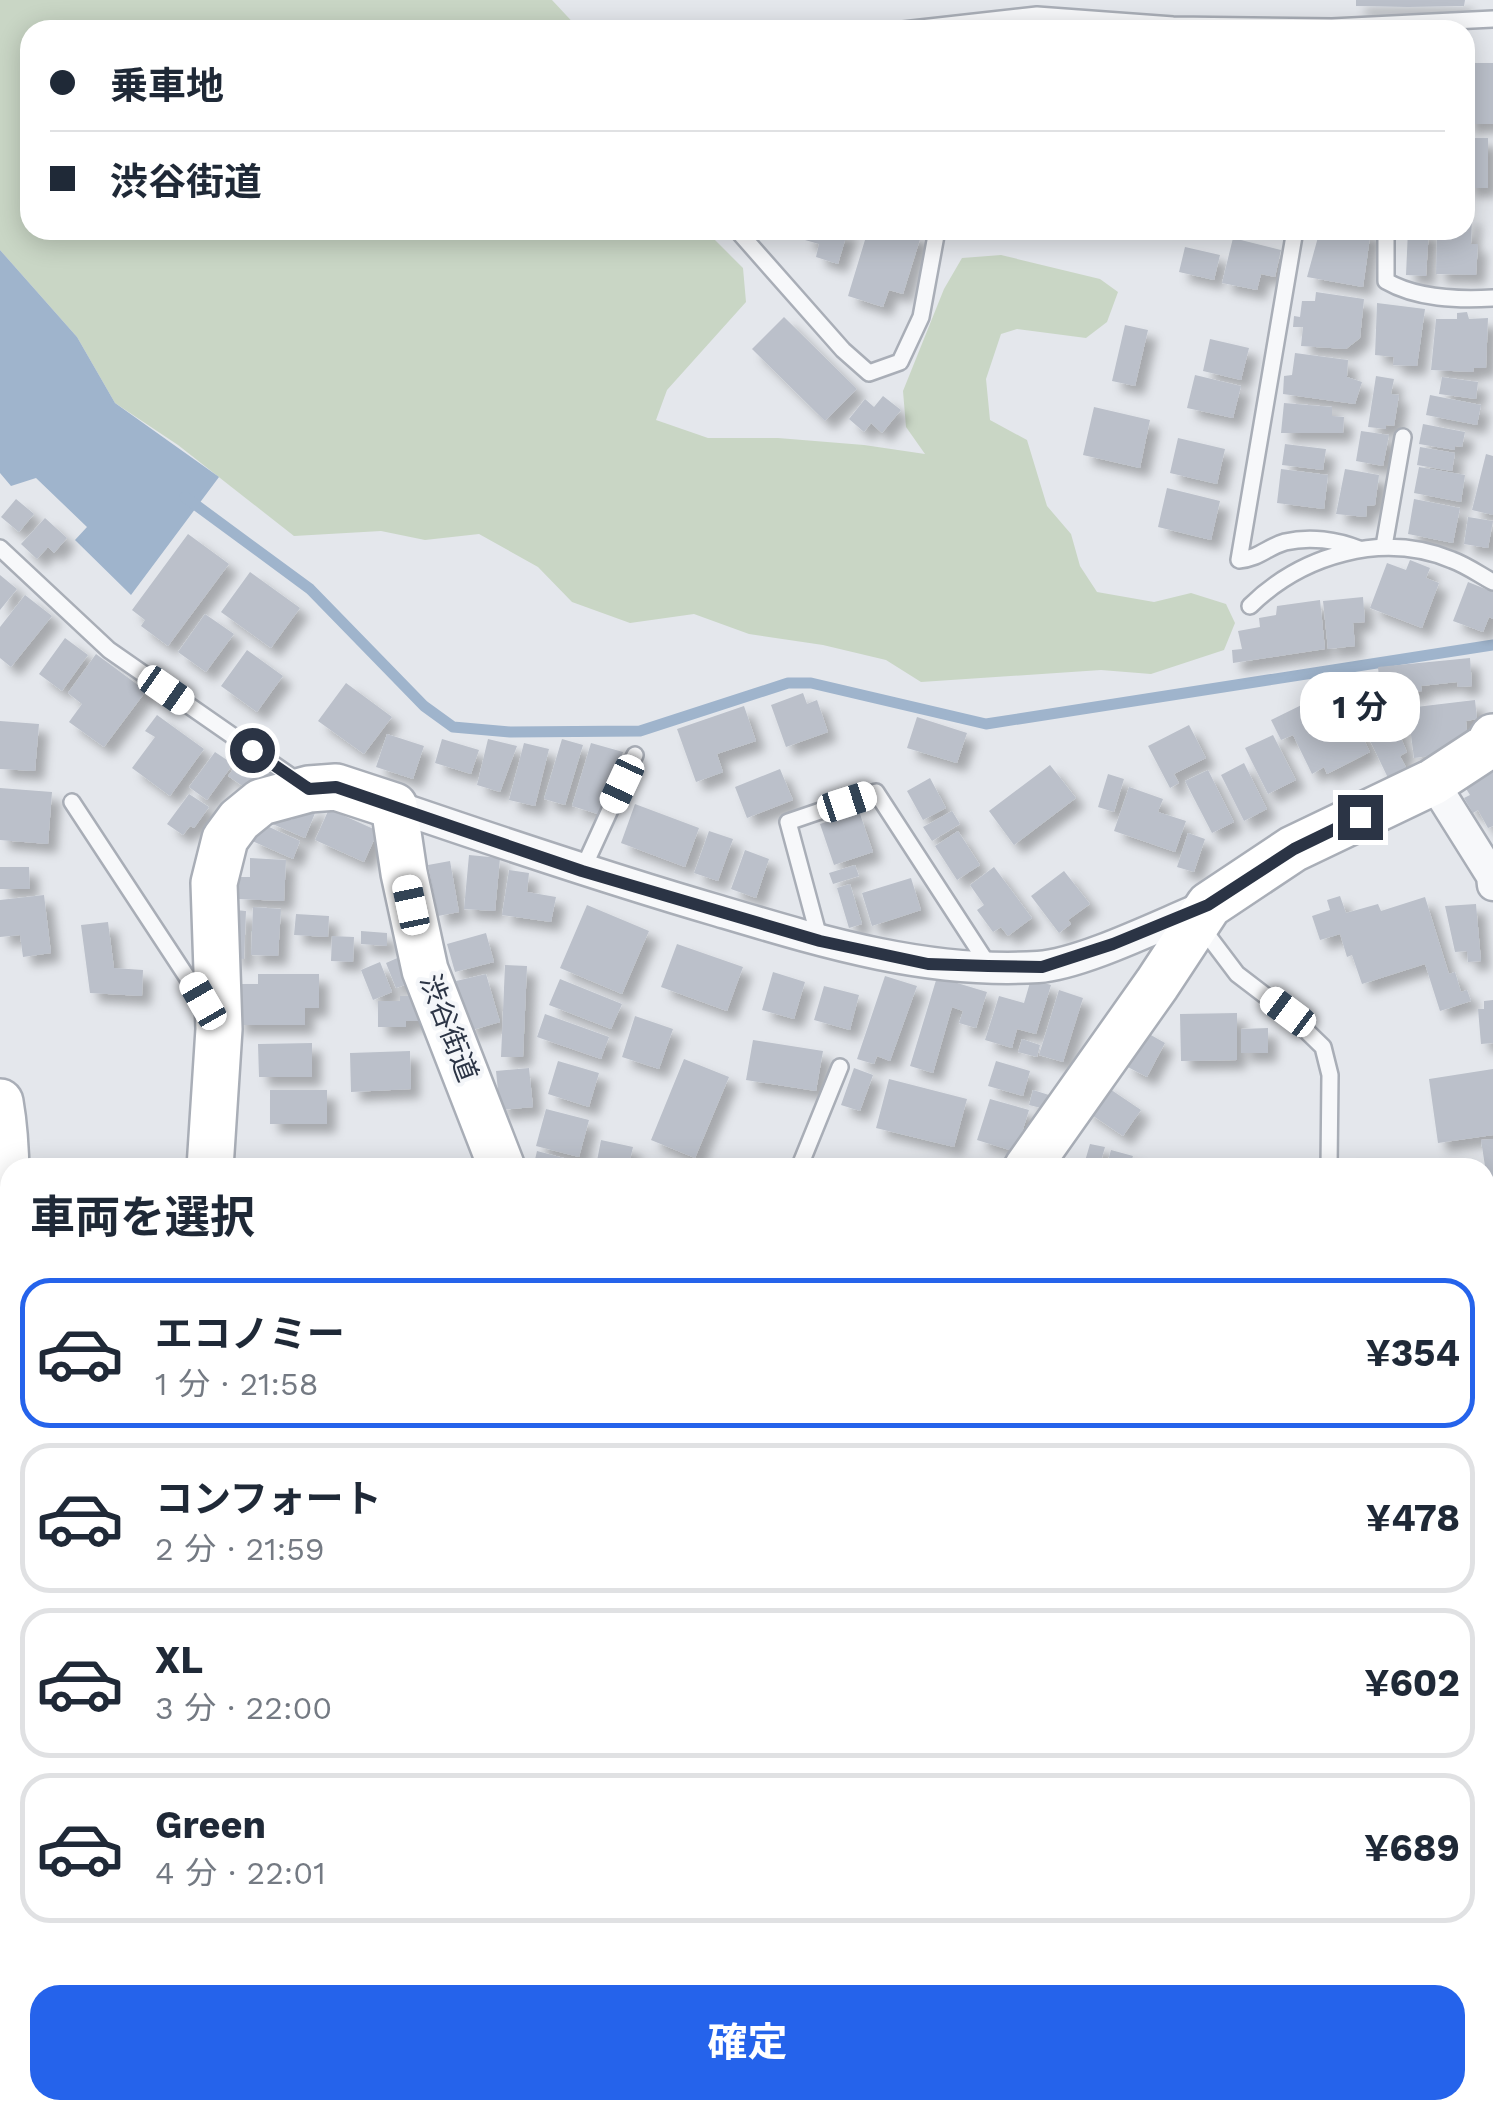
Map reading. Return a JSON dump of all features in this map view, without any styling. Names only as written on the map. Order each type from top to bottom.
[{"type":"main road","points":[[1034,1158],[1203,913],[1294,849],[1434,782],[1488,746],[1493,738]]},
{"type":"main road","points":[[211,1158],[219,1029],[214,883],[225,839],[261,802],[309,789],[336,787],[394,806]]},
{"type":"main road","name":"渋谷街道","points":[[394,806],[425,970],[498,1158]]},
{"type":"main road","points":[[0,1102],[4,1158]]},
{"type":"street","points":[[1434,782],[1492,879]]},
{"type":"street","points":[[394,806],[582,871],[820,941],[928,964],[1042,967],[1203,913]]},
{"type":"lane","points":[[992,20],[1037,15],[1089,20]]},
{"type":"lane","points":[[746,240],[843,350],[869,373],[900,362],[921,317],[936,240]]},
{"type":"lane","points":[[1293,240],[1239,560],[1256,558],[1284,542],[1336,540],[1359,549]]},
{"type":"lane","points":[[1386,240],[1386,281],[1404,292],[1468,300],[1493,298]]},
{"type":"lane","points":[[1384,546],[1403,437]]},
{"type":"lane","points":[[1250,606],[1270,587],[1308,565],[1359,549],[1384,546],[1416,549],[1452,560],[1493,582]]},
{"type":"lane","points":[[0,548],[109,650],[309,789]]},
{"type":"lane","points":[[582,871],[634,755]]},
{"type":"lane","points":[[820,941],[788,822],[876,792],[988,966]]},
{"type":"lane","points":[[72,802],[187,973],[219,1029]]},
{"type":"lane","points":[[1203,913],[1238,974],[1288,1012],[1323,1047],[1330,1075],[1329,1158]]},
{"type":"lane","points":[[802,1158],[840,1067]]},
{"type":"green space","points":[[0,0],[552,0],[571,20],[20,20],[20,240],[715,240],[743,268],[746,302],[667,390],[656,420],[708,438],[778,438],[925,454],[906,427],[903,391],[944,289],[962,258],[1001,255],[1100,279],[1118,292],[1107,322],[1086,338],[1017,329],[1001,334],[986,379],[990,420],[1027,440],[1047,506],[1071,534],[1080,566],[1097,592],[1154,602],[1191,593],[1226,604],[1235,623],[1224,650],[1151,674],[1101,670],[921,682],[886,660],[749,634],[694,614],[630,623],[572,602],[538,567],[479,534],[425,540],[381,531],[294,536],[178,445],[115,403],[77,337],[0,250]]},
{"type":"water","points":[[0,250],[77,337],[115,403],[219,477],[131,595],[75,540],[87,527],[36,478],[11,486],[0,473]]},
{"type":"building","points":[[1356,0],[1465,0],[1464,6],[1408,7],[1356,6]]},
{"type":"building","points":[[1475,63],[1493,63],[1493,124],[1475,124]]},
{"type":"building","points":[[1475,138],[1488,138],[1488,188],[1475,188]]},
{"type":"building","points":[[805,240],[845,240],[838,264],[816,257],[819,244]]},
{"type":"building","points":[[865,240],[920,240],[903,294],[889,290],[883,307],[848,296]]},
{"type":"building","points":[[1233,240],[1281,250],[1275,277],[1261,274],[1257,290],[1222,283]]},
{"type":"building","points":[[1317,240],[1370,240],[1363,287],[1307,277]]},
{"type":"building","points":[[1408,240],[1428,240],[1426,276],[1406,275]]},
{"type":"building","points":[[1437,240],[1471,240],[1471,244],[1478,244],[1476,275],[1436,274]]},
{"type":"building","points":[[1185,247],[1220,255],[1214,280],[1179,272]]},
{"type":"building","points":[[1316,292],[1364,299],[1360,338],[1346,349],[1301,346],[1303,327],[1293,327],[1294,316],[1300,317],[1302,301],[1315,301]]},
{"type":"building","points":[[1377,303],[1425,309],[1417,366],[1393,365],[1394,357],[1375,355]]},
{"type":"building","points":[[1467,312],[1469,319],[1488,318],[1486,368],[1474,368],[1473,372],[1431,370],[1436,319],[1457,319],[1457,313]]},
{"type":"building","points":[[784,317],[857,389],[825,421],[752,349]]},
{"type":"building","points":[[1125,325],[1148,330],[1135,386],[1112,381]]},
{"type":"building","points":[[1210,339],[1249,348],[1241,380],[1203,371]]},
{"type":"building","points":[[1295,353],[1348,360],[1347,377],[1362,382],[1355,404],[1283,394],[1284,376],[1292,375]]},
{"type":"building","points":[[1195,375],[1241,386],[1233,418],[1187,408]]},
{"type":"building","points":[[1376,376],[1394,379],[1391,394],[1399,395],[1394,426],[1386,425],[1386,429],[1368,427]]},
{"type":"building","points":[[1442,377],[1478,382],[1476,399],[1439,394]]},
{"type":"building","points":[[1430,395],[1481,405],[1477,425],[1426,415]]},
{"type":"building","points":[[883,396],[901,410],[882,433],[871,423],[864,432],[849,419],[865,399],[874,407]]},
{"type":"building","points":[[1284,403],[1332,407],[1332,416],[1344,417],[1343,433],[1281,433]]},
{"type":"building","points":[[1094,407],[1150,420],[1140,468],[1083,455]]},
{"type":"building","points":[[1423,424],[1465,432],[1462,447],[1455,446],[1455,450],[1419,444]]},
{"type":"building","points":[[1361,431],[1389,435],[1383,466],[1356,461]]},
{"type":"building","points":[[1178,438],[1225,449],[1217,484],[1170,473]]},
{"type":"building","points":[[1285,444],[1326,449],[1323,470],[1282,465]]},
{"type":"building","points":[[1420,447],[1455,453],[1452,471],[1417,465]]},
{"type":"building","points":[[1486,454],[1493,456],[1493,515],[1472,510]]},
{"type":"building","points":[[1419,467],[1465,475],[1461,502],[1414,493]]},
{"type":"building","points":[[1281,469],[1328,475],[1324,509],[1277,503]]},
{"type":"building","points":[[1345,469],[1379,475],[1375,505],[1367,506],[1366,517],[1336,514]]},
{"type":"building","points":[[1167,488],[1220,501],[1211,540],[1158,527]]},
{"type":"building","points":[[16,499],[34,514],[19,532],[1,517]]},
{"type":"building","points":[[1414,499],[1460,508],[1453,543],[1408,534]]},
{"type":"building","points":[[1468,517],[1493,521],[1488,548],[1464,544]]},
{"type":"building","points":[[45,518],[67,538],[54,553],[48,547],[37,559],[21,544]]},
{"type":"building","points":[[188,534],[229,564],[168,646],[141,626],[145,620],[132,610]]},
{"type":"building","points":[[1410,560],[1430,568],[1426,578],[1439,583],[1422,628],[1370,608],[1387,563],[1406,570]]},
{"type":"building","points":[[250,572],[300,608],[271,648],[221,612]]},
{"type":"building","points":[[0,575],[17,589],[0,610]]},
{"type":"building","points":[[1468,582],[1493,592],[1493,619],[1489,617],[1483,632],[1453,621]]},
{"type":"building","points":[[25,595],[52,616],[11,667],[0,658],[0,627]]},
{"type":"building","points":[[1363,597],[1365,622],[1353,623],[1355,646],[1328,649],[1323,601]]},
{"type":"building","points":[[1320,600],[1325,649],[1233,663],[1232,650],[1242,649],[1238,631],[1260,627],[1259,618],[1276,615],[1277,606]]},
{"type":"building","points":[[205,614],[234,634],[206,672],[178,652]]},
{"type":"building","points":[[65,638],[88,655],[62,691],[39,674]]},
{"type":"building","points":[[247,650],[283,676],[257,712],[221,686]]},
{"type":"building","points":[[96,654],[146,691],[104,747],[69,722],[82,704],[68,693]]},
{"type":"building","points":[[1470,658],[1472,686],[1458,687],[1457,682],[1392,694],[1391,688],[1380,689],[1378,667]]},
{"type":"building","points":[[346,683],[392,717],[364,754],[318,721]]},
{"type":"building","points":[[803,693],[807,704],[817,700],[828,732],[786,747],[771,705]]},
{"type":"building","points":[[1326,693],[1333,708],[1345,701],[1370,752],[1327,774],[1324,767],[1312,774],[1293,735],[1281,740],[1271,720]]},
{"type":"building","points":[[1475,700],[1477,719],[1466,721],[1468,741],[1454,753],[1414,758],[1410,727],[1401,728],[1399,709]]},
{"type":"building","points":[[744,706],[756,741],[717,754],[723,772],[696,782],[677,729]]},
{"type":"building","points":[[1389,710],[1407,752],[1400,756],[1409,773],[1390,782],[1364,728],[1371,726],[1368,719]]},
{"type":"building","points":[[157,715],[204,749],[170,796],[132,768],[155,737],[145,731]]},
{"type":"building","points":[[917,717],[967,733],[957,763],[907,748]]},
{"type":"building","points":[[0,721],[39,724],[35,771],[0,769]]},
{"type":"building","points":[[1189,725],[1206,758],[1174,774],[1179,783],[1170,788],[1148,746]]},
{"type":"building","points":[[387,734],[424,746],[413,779],[376,767]]},
{"type":"building","points":[[1273,735],[1296,780],[1268,794],[1245,748]]},
{"type":"building","points":[[442,739],[479,750],[471,774],[435,763]]},
{"type":"building","points":[[488,739],[517,746],[500,792],[477,785]]},
{"type":"building","points":[[562,739],[583,745],[565,805],[544,799]]},
{"type":"building","points":[[524,743],[549,749],[535,806],[509,800]]},
{"type":"building","points":[[591,743],[623,752],[604,816],[572,806]]},
{"type":"building","points":[[215,752],[233,764],[207,800],[189,787]]},
{"type":"building","points":[[244,754],[270,773],[260,786],[253,781],[247,789],[228,776]]},
{"type":"building","points":[[1244,763],[1267,809],[1244,821],[1221,775]]},
{"type":"building","points":[[1050,765],[1076,798],[1014,845],[989,811]]},
{"type":"building","points":[[780,769],[793,800],[747,818],[735,787]]},
{"type":"building","points":[[1208,770],[1234,822],[1212,833],[1185,781]]},
{"type":"building","points":[[1493,772],[1493,826],[1488,828],[1478,810],[1473,813],[1464,798],[1470,795],[1465,787]]},
{"type":"building","points":[[1108,774],[1124,779],[1114,812],[1098,807]]},
{"type":"building","points":[[930,778],[946,808],[923,820],[907,791]]},
{"type":"building","points":[[1129,787],[1163,799],[1158,812],[1186,821],[1175,852],[1114,831]]},
{"type":"building","points":[[0,788],[52,792],[48,844],[0,840]]},
{"type":"building","points":[[189,794],[209,807],[194,828],[190,826],[183,835],[167,824]]},
{"type":"building","points":[[635,804],[699,828],[685,867],[621,843]]},
{"type":"building","points":[[310,805],[317,808],[305,838],[268,822],[273,811],[292,820],[296,810],[305,815]]},
{"type":"building","points":[[329,809],[378,831],[364,862],[315,840]]},
{"type":"building","points":[[859,811],[873,852],[834,865],[820,824]]},
{"type":"building","points":[[952,811],[960,824],[932,841],[923,827]]},
{"type":"building","points":[[258,822],[300,841],[293,859],[250,840]]},
{"type":"building","points":[[709,831],[733,839],[718,881],[694,873]]},
{"type":"building","points":[[958,831],[980,865],[957,880],[935,846]]},
{"type":"building","points":[[1188,833],[1205,839],[1194,872],[1177,867]]},
{"type":"building","points":[[745,850],[769,859],[756,898],[731,889]]},
{"type":"building","points":[[469,855],[500,858],[495,911],[464,909]]},
{"type":"building","points":[[250,858],[286,860],[284,901],[238,899],[239,877],[250,877]]},
{"type":"building","points":[[450,861],[459,912],[438,916],[428,865]]},
{"type":"building","points":[[855,865],[859,876],[833,884],[829,873]]},
{"type":"building","points":[[0,867],[29,867],[30,889],[0,889]]},
{"type":"building","points":[[994,867],[1032,918],[1008,936],[1001,927],[993,932],[977,910],[984,905],[970,885]]},
{"type":"building","points":[[509,870],[529,873],[527,892],[556,897],[551,922],[502,915]]},
{"type":"building","points":[[1064,871],[1090,904],[1068,920],[1071,924],[1059,933],[1031,896]]},
{"type":"building","points":[[911,878],[921,910],[872,926],[862,893]]},
{"type":"building","points":[[850,884],[862,924],[849,928],[837,888]]},
{"type":"building","points":[[44,895],[51,953],[23,957],[20,935],[0,937],[0,900]]},
{"type":"building","points":[[1340,896],[1346,913],[1378,904],[1381,911],[1425,897],[1449,974],[1455,972],[1461,992],[1467,990],[1471,1001],[1440,1011],[1425,964],[1362,984],[1340,934],[1320,940],[1312,916],[1330,910],[1327,900]]},
{"type":"building","points":[[1476,904],[1481,961],[1468,962],[1467,951],[1455,952],[1445,906]]},
{"type":"building","points":[[587,905],[649,931],[622,994],[560,968]]},
{"type":"building","points":[[253,907],[281,909],[278,956],[251,955]]},
{"type":"building","points":[[235,910],[246,911],[244,959],[233,958]]},
{"type":"building","points":[[296,914],[329,916],[328,937],[294,935]]},
{"type":"building","points":[[108,922],[114,968],[143,970],[142,996],[90,993],[81,925]]},
{"type":"building","points":[[361,931],[387,933],[387,946],[361,944]]},
{"type":"building","points":[[486,933],[494,962],[455,972],[447,944]]},
{"type":"building","points":[[332,936],[354,937],[353,962],[331,961]]},
{"type":"building","points":[[677,944],[743,967],[727,1011],[661,987]]},
{"type":"building","points":[[404,955],[414,982],[396,988],[386,963]]},
{"type":"building","points":[[380,962],[392,992],[373,1000],[361,970]]},
{"type":"building","points":[[505,965],[527,966],[523,1057],[501,1057]]},
{"type":"building","points":[[773,972],[805,982],[794,1019],[762,1010]]},
{"type":"building","points":[[258,974],[319,974],[319,1008],[305,1008],[305,1025],[236,1025],[236,984],[258,984]]},
{"type":"building","points":[[486,974],[500,1022],[469,1031],[456,981]]},
{"type":"building","points":[[885,976],[917,986],[890,1061],[877,1056],[874,1064],[857,1059]]},
{"type":"building","points":[[937,977],[987,992],[976,1028],[959,1023],[963,1011],[952,1007],[933,1073],[910,1066]]},
{"type":"building","points":[[560,979],[622,1004],[611,1029],[549,1005]]},
{"type":"building","points":[[1031,979],[1051,985],[1036,1034],[1017,1029],[1012,1048],[985,1040],[999,996],[1024,1003]]},
{"type":"building","points":[[824,986],[859,995],[850,1030],[814,1020]]},
{"type":"building","points":[[1059,990],[1083,998],[1063,1062],[1039,1055]]},
{"type":"building","points":[[400,996],[423,996],[423,1021],[406,1021],[406,1027],[378,1027],[378,1001],[400,1001]]},
{"type":"building","points":[[1493,1000],[1493,1043],[1481,1044],[1478,1009],[1484,1009],[1484,1001]]},
{"type":"building","points":[[1237,1013],[1237,1060],[1181,1061],[1180,1014]]},
{"type":"building","points":[[545,1014],[609,1037],[601,1059],[537,1037]]},
{"type":"building","points":[[635,1016],[673,1029],[659,1069],[622,1057]]},
{"type":"building","points":[[1268,1028],[1268,1053],[1241,1053],[1241,1029]]},
{"type":"building","points":[[1142,1030],[1165,1043],[1147,1077],[1124,1065]]},
{"type":"building","points":[[1022,1039],[1040,1045],[1037,1057],[1018,1052]]},
{"type":"building","points":[[753,1040],[823,1051],[816,1091],[746,1080]]},
{"type":"building","points":[[312,1043],[312,1077],[259,1077],[258,1044]]},
{"type":"building","points":[[410,1051],[411,1089],[351,1092],[350,1053]]},
{"type":"building","points":[[684,1059],[729,1077],[695,1158],[651,1140]]},
{"type":"building","points":[[558,1061],[599,1073],[589,1107],[548,1094]]},
{"type":"building","points":[[996,1061],[1030,1071],[1023,1096],[988,1086]]},
{"type":"building","points":[[529,1068],[533,1107],[500,1110],[496,1071]]},
{"type":"building","points":[[854,1068],[873,1075],[860,1111],[841,1105]]},
{"type":"building","points":[[1493,1069],[1493,1135],[1438,1143],[1429,1079]]},
{"type":"building","points":[[889,1079],[967,1099],[954,1147],[876,1128]]},
{"type":"building","points":[[1101,1083],[1141,1110],[1123,1136],[1083,1109]]},
{"type":"building","points":[[270,1090],[327,1090],[327,1124],[270,1124]]},
{"type":"building","points":[[1033,1090],[1049,1095],[1045,1109],[1029,1105]]},
{"type":"building","points":[[990,1099],[1029,1110],[1016,1152],[977,1140]]},
{"type":"building","points":[[546,1109],[589,1120],[579,1157],[536,1146]]},
{"type":"building","points":[[1493,1139],[1493,1158],[1484,1158],[1481,1140]]},
{"type":"building","points":[[601,1140],[633,1147],[630,1158],[598,1158]]},
{"type":"building","points":[[1090,1144],[1105,1147],[1102,1158],[1086,1158]]},
{"type":"building","points":[[1111,1150],[1133,1156],[1132,1158],[1109,1158]]},
{"type":"building","points":[[537,1151],[564,1158],[535,1158]]},
{"type":"waterway","points":[[185,497],[310,589],[424,706],[453,727],[510,732],[640,731],[788,683],[811,683],[986,724],[1493,645]]},
{"type":"route","points":[[252,750],[309,789],[336,787],[582,871],[820,941],[928,964],[1042,967],[1087,954],[1208,905],[1294,849],[1360,817]]}]
